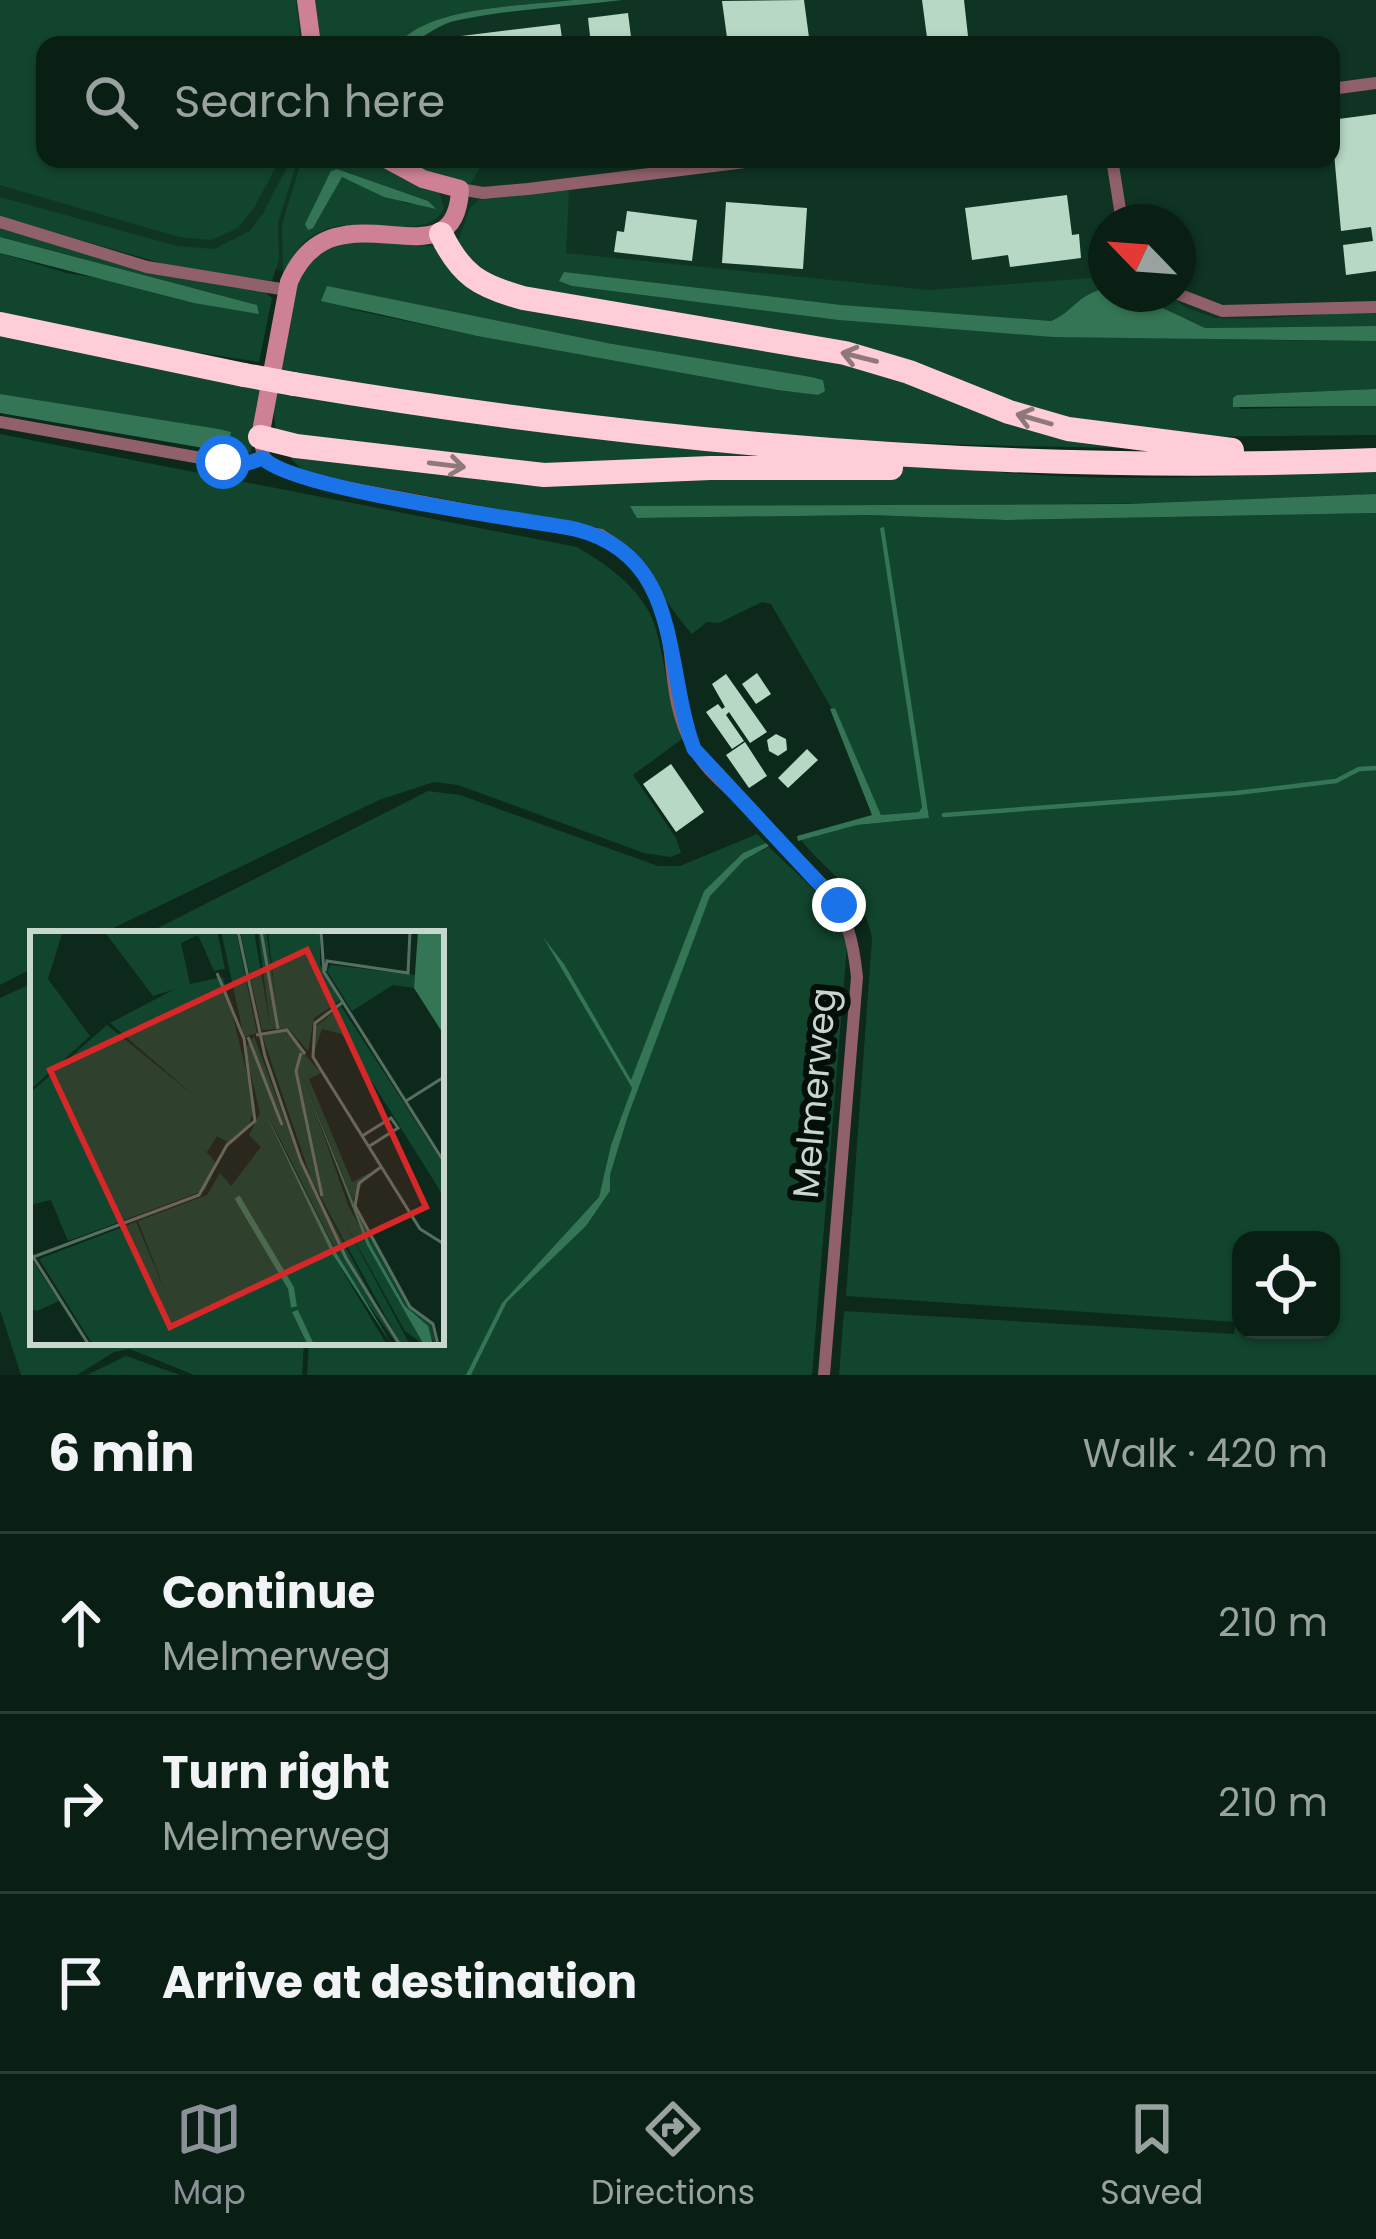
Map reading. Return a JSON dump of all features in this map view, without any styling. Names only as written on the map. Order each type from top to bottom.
[{"type":"highway","points":[[441,234],[464,272],[507,293],[845,353],[1068,429],[1232,450]]},
{"type":"highway","points":[[0,324],[244,375],[549,422],[1012,463],[1214,465],[1376,460]]},
{"type":"highway","points":[[261,447],[296,446],[544,475],[763,467],[993,469],[1012,463]]},
{"type":"highway","points":[[845,449],[1376,446]]},
{"type":"street","points":[[307,0],[311,36]]},
{"type":"street","points":[[1340,87],[1376,83]]},
{"type":"street","points":[[403,168],[423,179],[483,193],[697,168]]},
{"type":"street","points":[[1113,168],[1119,204]]},
{"type":"street","points":[[261,447],[287,290],[301,259],[331,236],[355,231],[419,237],[441,234],[458,213],[460,189]]},
{"type":"street","points":[[0,222],[147,267],[287,290]]},
{"type":"street","points":[[1196,301],[1222,311],[1376,307]]},
{"type":"street","name":"Melmerweg","points":[[0,422],[223,462],[248,463],[261,447],[272,467],[323,484],[601,535],[621,548],[647,577],[665,612],[682,716],[694,749],[822,884],[851,930],[857,977],[824,1375]]},
{"type":"shaded area","points":[[0,0],[1376,0],[1376,330],[352,299],[263,264],[160,255],[0,204]]},
{"type":"shaded area","points":[[0,0],[296,0],[300,36],[36,36],[36,168],[275,168],[238,228],[211,240],[179,237],[0,185]]},
{"type":"shaded area","points":[[316,0],[573,0],[454,15],[407,36],[319,36]]},
{"type":"shaded area","points":[[622,0],[454,21],[422,36],[407,36],[454,15]]},
{"type":"shaded area","points":[[286,168],[295,168],[278,223],[279,260],[272,281],[185,270],[0,217],[0,197],[177,246],[214,249],[250,231]]},
{"type":"shaded area","points":[[299,168],[391,168],[439,192],[444,208],[434,220],[403,227],[363,224],[323,230],[302,244],[283,272],[282,224]],"holes":[[[337,169],[428,201],[407,204],[342,177],[305,224],[331,172]]]},
{"type":"shaded area","points":[[417,168],[480,168],[470,184]]},
{"type":"shaded area","points":[[337,169],[428,201],[436,209],[384,197],[342,177],[308,230],[305,224],[331,171]]},
{"type":"shaded area","points":[[569,190],[566,253],[929,290],[1088,278],[1088,297],[1051,321],[572,286],[973,327],[1174,338],[1376,341],[1376,389],[1237,395],[1240,409],[1376,406],[1376,435],[1180,437],[1030,414],[915,366],[495,284],[456,247],[470,208],[479,200]]},
{"type":"shaded area","points":[[0,227],[265,292],[272,298],[259,362],[0,314],[0,253],[67,273],[257,305],[0,237]]},
{"type":"shaded area","points":[[0,237],[257,305],[259,314],[194,303],[0,253]]},
{"type":"shaded area","points":[[355,238],[438,247],[453,270],[866,361],[1176,448],[944,444],[712,431],[523,409],[278,369],[294,287],[310,257]],"holes":[[[345,308],[607,343],[823,380],[818,395],[777,390]]]},
{"type":"shaded area","points":[[564,272],[841,305],[1051,321],[1088,296],[1088,312],[1171,312],[1205,328],[1376,326],[1376,341],[1053,337],[839,320],[559,281]]},
{"type":"shaded area","points":[[327,286],[607,343],[811,377],[823,380],[825,391],[818,395],[777,390],[477,336],[321,301]]},
{"type":"shaded area","points":[[1376,311],[1376,326],[1205,328],[1171,312],[1255,319]]},
{"type":"shaded area","points":[[0,335],[261,387],[251,452],[227,452],[230,433],[219,429],[0,394]]},
{"type":"shaded area","points":[[275,389],[1039,475],[1151,478],[1376,469],[1376,494],[1214,503],[631,507],[638,518],[869,515],[1006,520],[1376,513],[1376,1375],[839,1375],[844,1311],[1232,1334],[1232,1339],[1340,1339],[1340,1231],[1232,1231],[1232,1322],[846,1296],[872,939],[854,897],[801,840],[857,825],[929,818],[881,529],[922,807],[919,812],[881,815],[835,708],[771,604],[762,602],[719,623],[707,622],[692,634],[638,562],[596,527],[308,474],[289,456],[276,427]]},
{"type":"shaded area","points":[[1376,389],[1376,406],[1233,407],[1237,395]]},
{"type":"shaded area","points":[[0,394],[231,432],[227,452],[0,413]]},
{"type":"shaded area","points":[[0,434],[577,547],[616,574],[648,610],[682,739],[633,775],[676,838],[681,853],[670,857],[644,853],[458,785],[434,782],[379,800],[107,931],[30,931],[30,970],[0,985]]},
{"type":"shaded area","points":[[1376,494],[1376,513],[1006,520],[869,515],[637,518],[630,506],[1127,504]]},
{"type":"shaded area","points":[[884,527],[929,818],[857,825],[798,841],[797,836],[872,815],[830,709],[835,708],[881,815],[919,812],[922,807],[880,528]]},
{"type":"shaded area","points":[[428,791],[460,795],[658,866],[680,866],[757,834],[766,843],[743,853],[704,891],[631,1082],[544,938],[632,1088],[599,1197],[502,1303],[466,1375],[307,1375],[309,1345],[444,1345],[444,931],[152,931]]},
{"type":"shaded area","points":[[766,843],[769,846],[744,860],[710,896],[628,1116],[610,1175],[610,1191],[586,1226],[507,1302],[471,1375],[466,1375],[502,1303],[599,1197],[632,1088],[543,937],[564,964],[631,1080],[704,891],[743,853]]},
{"type":"shaded area","points":[[769,847],[826,904],[847,946],[812,1375],[471,1375],[507,1302],[586,1226],[610,1191],[610,1175],[628,1116],[710,895],[744,860]]},
{"type":"shaded area","points":[[30,984],[30,1345],[304,1345],[302,1375],[194,1375],[130,1349],[114,1352],[77,1375],[21,1375],[0,1310],[0,998]]},
{"type":"shaded area","points":[[126,1356],[180,1375],[87,1375]]},
{"type":"building","points":[[804,0],[809,36],[727,36],[722,1]]},
{"type":"building","points":[[922,0],[964,0],[968,36],[927,36]]},
{"type":"building","points":[[628,13],[631,36],[590,36],[588,18]]},
{"type":"building","points":[[560,24],[562,36],[461,36]]},
{"type":"building","points":[[1376,114],[1376,271],[1346,275],[1343,245],[1373,241],[1371,227],[1341,231],[1335,168],[1340,168],[1340,119]]},
{"type":"building","points":[[1067,195],[1072,235],[1079,234],[1081,258],[1010,267],[1008,255],[972,260],[965,208]]},
{"type":"building","points":[[726,202],[807,208],[803,269],[722,263]]},
{"type":"building","points":[[627,211],[697,220],[692,261],[614,252]]},
{"type":"building","points":[[757,673],[771,694],[756,704],[742,684]]},
{"type":"building","points":[[726,674],[767,732],[750,743],[729,712],[726,715],[744,741],[732,749],[706,712],[718,704],[725,707],[712,684]]},
{"type":"building","points":[[776,734],[786,739],[787,750],[778,756],[769,751],[767,740]]},
{"type":"building","points":[[745,742],[767,776],[749,788],[726,755]]},
{"type":"building","points":[[807,749],[818,760],[788,788],[778,778]]},
{"type":"building","points":[[671,764],[704,812],[676,832],[643,784]]},
{"type":"waterway","points":[[944,815],[1236,793],[1336,781],[1359,769],[1376,768]]},
{"type":"route","points":[[223,462],[263,458],[272,467],[323,484],[575,529],[601,535],[621,548],[647,577],[665,612],[682,716],[694,749],[839,905]]}]
